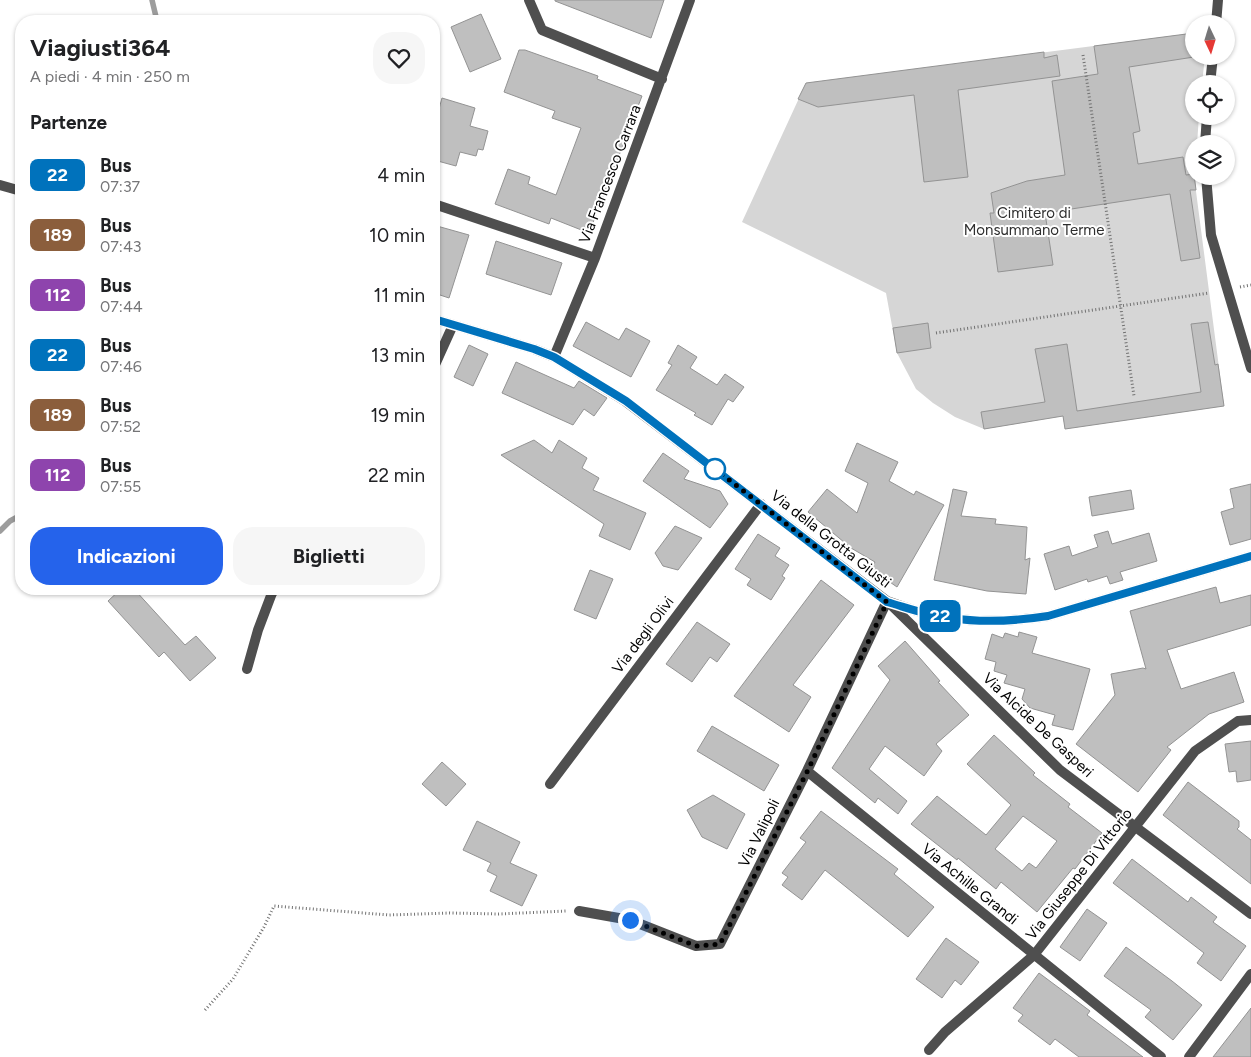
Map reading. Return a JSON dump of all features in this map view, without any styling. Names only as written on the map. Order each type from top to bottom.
[{"type":"street","points":[[529,0],[542,30],[662,79]]},
{"type":"street","name":"Via Francesco Carrara","points":[[554,357],[595,258],[690,0]]},
{"type":"street","points":[[1217,15],[1218,0]]},
{"type":"street","points":[[0,184],[15,189]]},
{"type":"street","points":[[1207,185],[1211,235],[1251,368]]},
{"type":"street","points":[[440,206],[595,258]]},
{"type":"street","name":"Via della Grotta Giusti","points":[[440,321],[534,349],[554,357],[626,401],[887,602],[950,618],[1025,619],[1069,610],[1251,556]]},
{"type":"street","points":[[440,354],[453,325]]},
{"type":"street","name":"Via degli Olivi","points":[[550,784],[761,504]]},
{"type":"street","points":[[247,668],[258,630],[271,595]]},
{"type":"street","name":"Via Valipoli","points":[[579,911],[630,920],[696,946],[720,944],[807,772],[887,602]]},
{"type":"street","name":"Via Alcide De Gasperi","points":[[887,602],[1060,770],[1251,914]]},
{"type":"street","name":"Via Giuseppe Di Vittorio","points":[[929,1050],[945,1032],[1034,955],[1195,751],[1238,722],[1251,720]]},
{"type":"street","name":"Via Achille Grandi","points":[[807,772],[1162,1057]]},
{"type":"street","points":[[1188,1057],[1251,974]]},
{"type":"path","points":[[1083,55],[1134,396]]},
{"type":"path","points":[[936,333],[1209,293]]},
{"type":"path","points":[[205,1010],[233,979],[264,927],[274,906],[389,914],[579,911]]},
{"type":"green space","name":"Cimitero di Monsummano Terme","points":[[1185,34],[1185,65],[1204,65],[1203,75],[1185,75],[1185,125],[1198,125],[1198,135],[1185,135],[1185,185],[1195,185],[1224,406],[1065,429],[1063,416],[984,429],[955,417],[933,403],[916,389],[897,353],[886,293],[742,222],[806,83]]},
{"type":"building","points":[[555,0],[664,0],[651,38]]},
{"type":"building","points":[[481,14],[501,59],[470,72],[451,27]]},
{"type":"building","points":[[1185,34],[1185,58],[1129,67],[1140,131],[1133,133],[1138,164],[1183,157],[1185,185],[1195,185],[1196,190],[1190,190],[1200,258],[1181,261],[1170,194],[1045,213],[1053,265],[998,272],[990,213],[994,213],[991,193],[1027,181],[1065,175],[1052,81],[1098,74],[1094,46]]},
{"type":"building","points":[[519,50],[525,50],[598,76],[597,79],[642,96],[589,233],[551,218],[549,224],[495,204],[508,169],[530,177],[528,184],[556,195],[581,128],[552,118],[555,111],[504,92]]},
{"type":"building","points":[[1044,52],[1044,58],[1057,55],[1060,76],[958,90],[968,177],[924,182],[914,95],[818,107],[798,99],[806,83]]},
{"type":"building","points":[[442,98],[475,108],[470,126],[488,131],[483,150],[478,149],[476,156],[460,152],[456,166],[440,162],[440,105]]},
{"type":"building","points":[[440,227],[469,235],[449,298],[440,295]]},
{"type":"building","points":[[496,241],[562,263],[551,295],[486,274]]},
{"type":"building","points":[[586,322],[619,340],[626,328],[650,341],[631,377],[573,346]]},
{"type":"building","points":[[1208,322],[1215,365],[1218,364],[1224,406],[1065,429],[1063,416],[984,429],[981,412],[1045,402],[1035,349],[1067,344],[1077,411],[1201,392],[1191,324]]},
{"type":"building","points":[[928,323],[931,348],[897,353],[893,328]]},
{"type":"building","points":[[469,345],[488,354],[473,386],[454,377]]},
{"type":"building","points":[[678,345],[697,357],[690,368],[717,385],[725,374],[744,387],[733,402],[728,399],[712,425],[694,415],[696,413],[656,390],[672,365],[668,363]]},
{"type":"building","points":[[516,362],[574,388],[579,381],[607,398],[594,416],[584,409],[573,425],[502,393]]},
{"type":"building","points":[[534,440],[552,453],[559,440],[587,458],[582,468],[599,478],[593,490],[646,513],[630,550],[599,536],[604,524],[501,455]]},
{"type":"building","points":[[857,443],[898,462],[889,481],[914,495],[916,491],[944,505],[897,587],[871,569],[875,562],[851,548],[808,512],[827,489],[857,513],[868,483],[845,471]]},
{"type":"building","points":[[663,453],[689,471],[684,479],[720,491],[728,504],[710,528],[643,481]]},
{"type":"building","points":[[1251,484],[1251,539],[1230,545],[1221,512],[1234,508],[1230,489]]},
{"type":"building","points":[[953,489],[967,492],[961,516],[996,519],[995,524],[1027,527],[1025,560],[1030,558],[1026,594],[987,591],[934,580]]},
{"type":"building","points":[[1131,490],[1134,509],[1092,516],[1089,497]]},
{"type":"building","points":[[675,526],[702,538],[678,570],[663,566],[655,553]]},
{"type":"building","points":[[1108,531],[1112,544],[1149,533],[1157,561],[1120,572],[1123,580],[1110,584],[1107,576],[1088,582],[1087,579],[1055,590],[1044,554],[1069,546],[1072,556],[1098,547],[1094,535]]},
{"type":"building","points":[[758,534],[780,548],[775,556],[789,565],[782,576],[785,578],[771,600],[747,585],[751,579],[735,569]]},
{"type":"building","points":[[590,570],[613,579],[596,619],[574,610]]},
{"type":"building","points":[[821,580],[854,605],[793,685],[811,697],[789,732],[734,696]]},
{"type":"building","points":[[1216,587],[1220,603],[1251,595],[1251,625],[1167,650],[1181,689],[1234,672],[1244,702],[1209,714],[1167,747],[1171,750],[1138,792],[1076,744],[1115,695],[1111,674],[1146,669],[1130,611]]},
{"type":"building","points":[[114,595],[139,595],[185,645],[196,636],[216,658],[190,681],[164,652],[159,657],[108,601]]},
{"type":"building","points":[[697,622],[730,644],[717,662],[710,657],[692,682],[666,664]]},
{"type":"building","points":[[1019,632],[1037,637],[1032,653],[1090,669],[1073,730],[1052,725],[1055,715],[1030,708],[1022,699],[1025,689],[1004,683],[1007,675],[994,671],[996,662],[985,659],[992,634],[1003,638],[1005,633],[1018,637]]},
{"type":"building","points":[[905,641],[940,681],[938,682],[969,715],[936,744],[942,751],[924,776],[885,746],[869,769],[907,801],[898,814],[878,798],[875,803],[832,768],[890,680],[878,666]]},
{"type":"building","points":[[712,726],[779,765],[764,791],[697,751]]},
{"type":"building","points":[[994,735],[1035,773],[1033,775],[1070,804],[1068,807],[1102,833],[1075,869],[1073,868],[1037,912],[1001,882],[996,889],[958,858],[957,860],[911,824],[937,796],[986,835],[1011,805],[967,764]],"holes":[[[1023,816],[1057,841],[1036,868],[1029,863],[1022,871],[995,849]]]},
{"type":"building","points":[[1251,741],[1251,780],[1237,782],[1236,771],[1229,772],[1225,744]]},
{"type":"building","points":[[442,762],[466,784],[446,806],[422,784]]},
{"type":"building","points":[[1188,782],[1239,821],[1237,829],[1251,840],[1251,884],[1163,815]]},
{"type":"building","points":[[713,795],[745,814],[727,849],[702,837],[687,810]]},
{"type":"building","points":[[821,811],[898,869],[894,874],[934,907],[908,937],[825,870],[802,900],[782,885],[788,877],[782,873],[806,842],[800,838]]},
{"type":"building","points":[[477,821],[520,842],[510,863],[537,875],[522,906],[490,891],[497,876],[487,871],[491,863],[463,850]]},
{"type":"building","points":[[1132,859],[1188,902],[1191,897],[1217,917],[1213,922],[1246,946],[1221,981],[1197,963],[1204,953],[1113,883]]},
{"type":"building","points":[[1087,909],[1107,923],[1080,961],[1060,947]]},
{"type":"building","points":[[946,938],[979,962],[961,985],[955,980],[942,998],[916,979]]},
{"type":"building","points":[[1126,947],[1202,1005],[1173,1040],[1145,1017],[1151,1010],[1104,976]]},
{"type":"building","points":[[1039,973],[1090,1011],[1087,1015],[1143,1057],[1079,1057],[1055,1039],[1050,1045],[1018,1021],[1023,1015],[1013,1008]]},
{"type":"building","points":[[1251,1008],[1251,1057],[1213,1057]]},
{"type":"waterway","points":[[152,0],[156,15]]},
{"type":"waterway","points":[[0,531],[15,518]]},
{"type":"bus line","name":"22","points":[[440,321],[534,349],[554,357],[626,401],[887,602],[950,618],[971,620],[1025,619],[1048,616],[1251,556]]},
{"type":"route","points":[[630,920],[696,946],[720,944],[807,772],[887,602],[715,469]]}]
